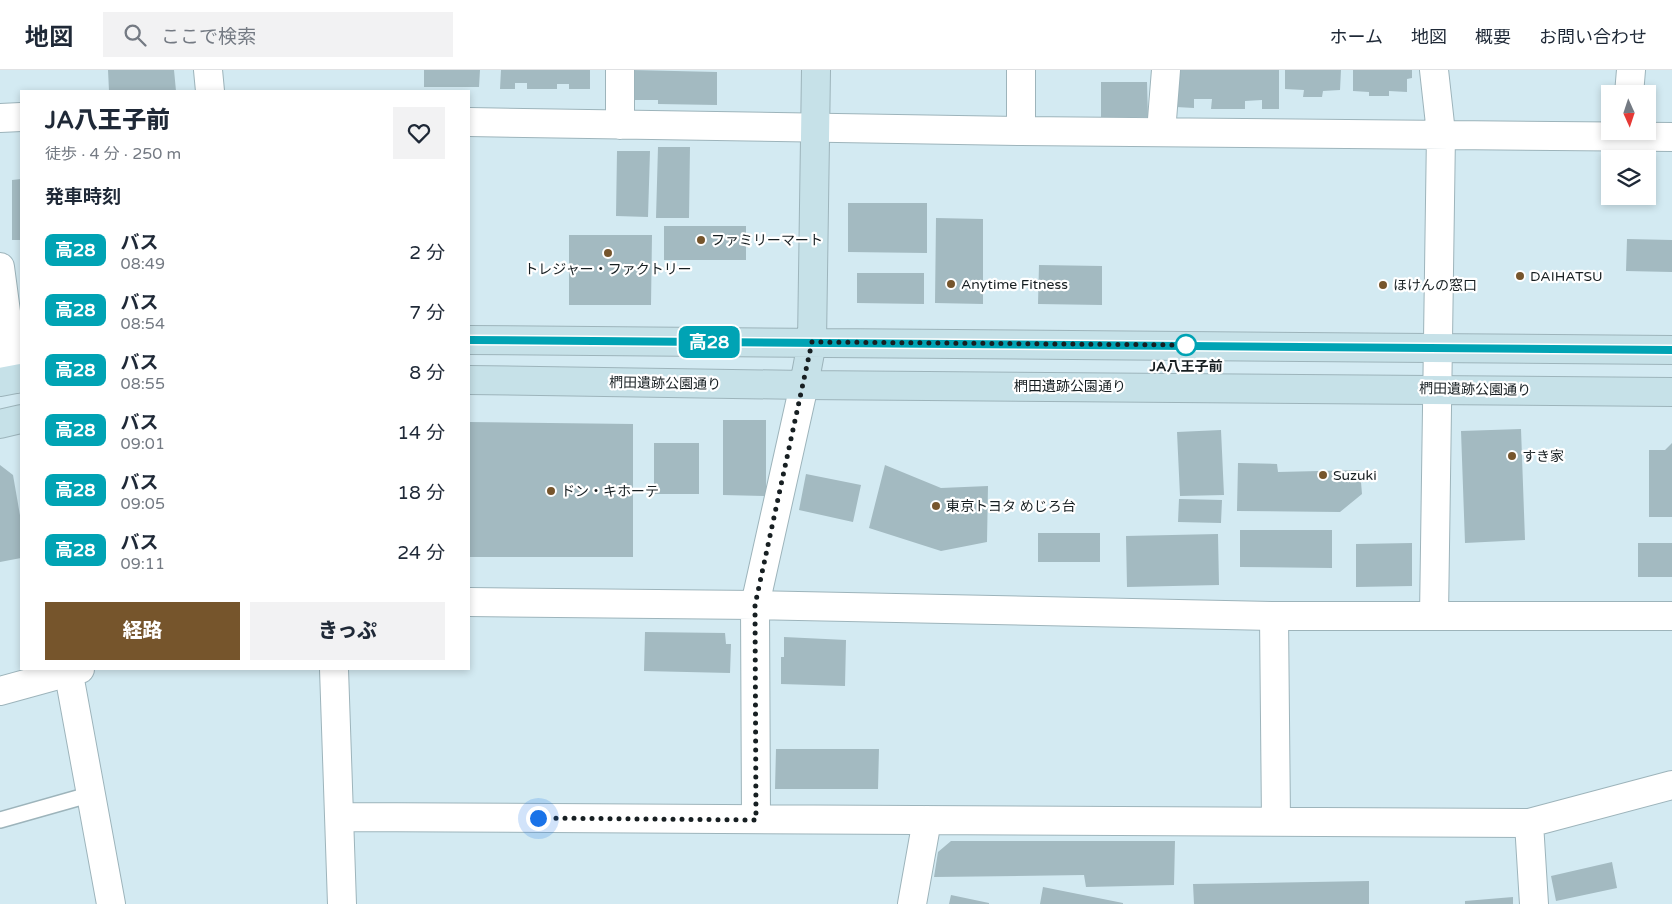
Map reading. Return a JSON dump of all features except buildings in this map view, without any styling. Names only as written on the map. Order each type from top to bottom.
[{"type":"street","points":[[208,70],[210,90]]},
{"type":"street","points":[[620,70],[620,125]]},
{"type":"street","points":[[756,820],[755,605],[812,342],[816,70]]},
{"type":"street","points":[[1021,70],[1021,131]]},
{"type":"street","points":[[1161,132],[1166,70]]},
{"type":"street","points":[[1434,70],[1441,133],[1434,616]]},
{"type":"street","points":[[1630,85],[1631,70]]},
{"type":"street","points":[[0,118],[20,117]]},
{"type":"street","points":[[470,122],[1021,131],[1601,134]]},
{"type":"street","points":[[1656,136],[1672,137]]},
{"type":"street","points":[[0,267],[12,379]]},
{"type":"street","points":[[470,340],[1672,350]]},
{"type":"street","name":"椚田遺跡公園通り","points":[[470,380],[804,385],[1672,392]]},
{"type":"street","points":[[470,602],[755,605],[1274,616],[1672,616]]},
{"type":"street","points":[[1274,616],[1276,822]]},
{"type":"street","points":[[0,691],[73,670],[92,794],[112,904]]},
{"type":"street","points":[[334,670],[342,904]]},
{"type":"street","points":[[340,817],[1529,823],[1672,785]]},
{"type":"street","points":[[912,904],[927,820]]},
{"type":"street","points":[[1529,823],[1534,904]]},
{"type":"lane","points":[[0,820],[92,794]]},
{"type":"bus line","name":"高28","points":[[470,340],[1379,346],[1672,350]]},
{"type":"place","name":"ファミリーマート","points":[[701,240]]},
{"type":"place","name":"トレジャー・ファクトリー","points":[[608,253]]},
{"type":"place","name":"DAIHATSU","points":[[1520,276]]},
{"type":"place","name":"Anytime Fitness","points":[[951,284]]},
{"type":"place","name":"ほけんの窓口","points":[[1383,285]]},
{"type":"place","name":"JA八王子前","points":[[1186,345]]},
{"type":"place","name":"すき家","points":[[1512,456]]},
{"type":"place","name":"Suzuki","points":[[1323,475]]},
{"type":"place","name":"ドン・キホーテ","points":[[551,491]]},
{"type":"place","name":"東京トヨタ めじろ台","points":[[936,506]]},
{"type":"route","points":[[538,818],[756,820],[755,605],[812,342],[1186,345]]}]
